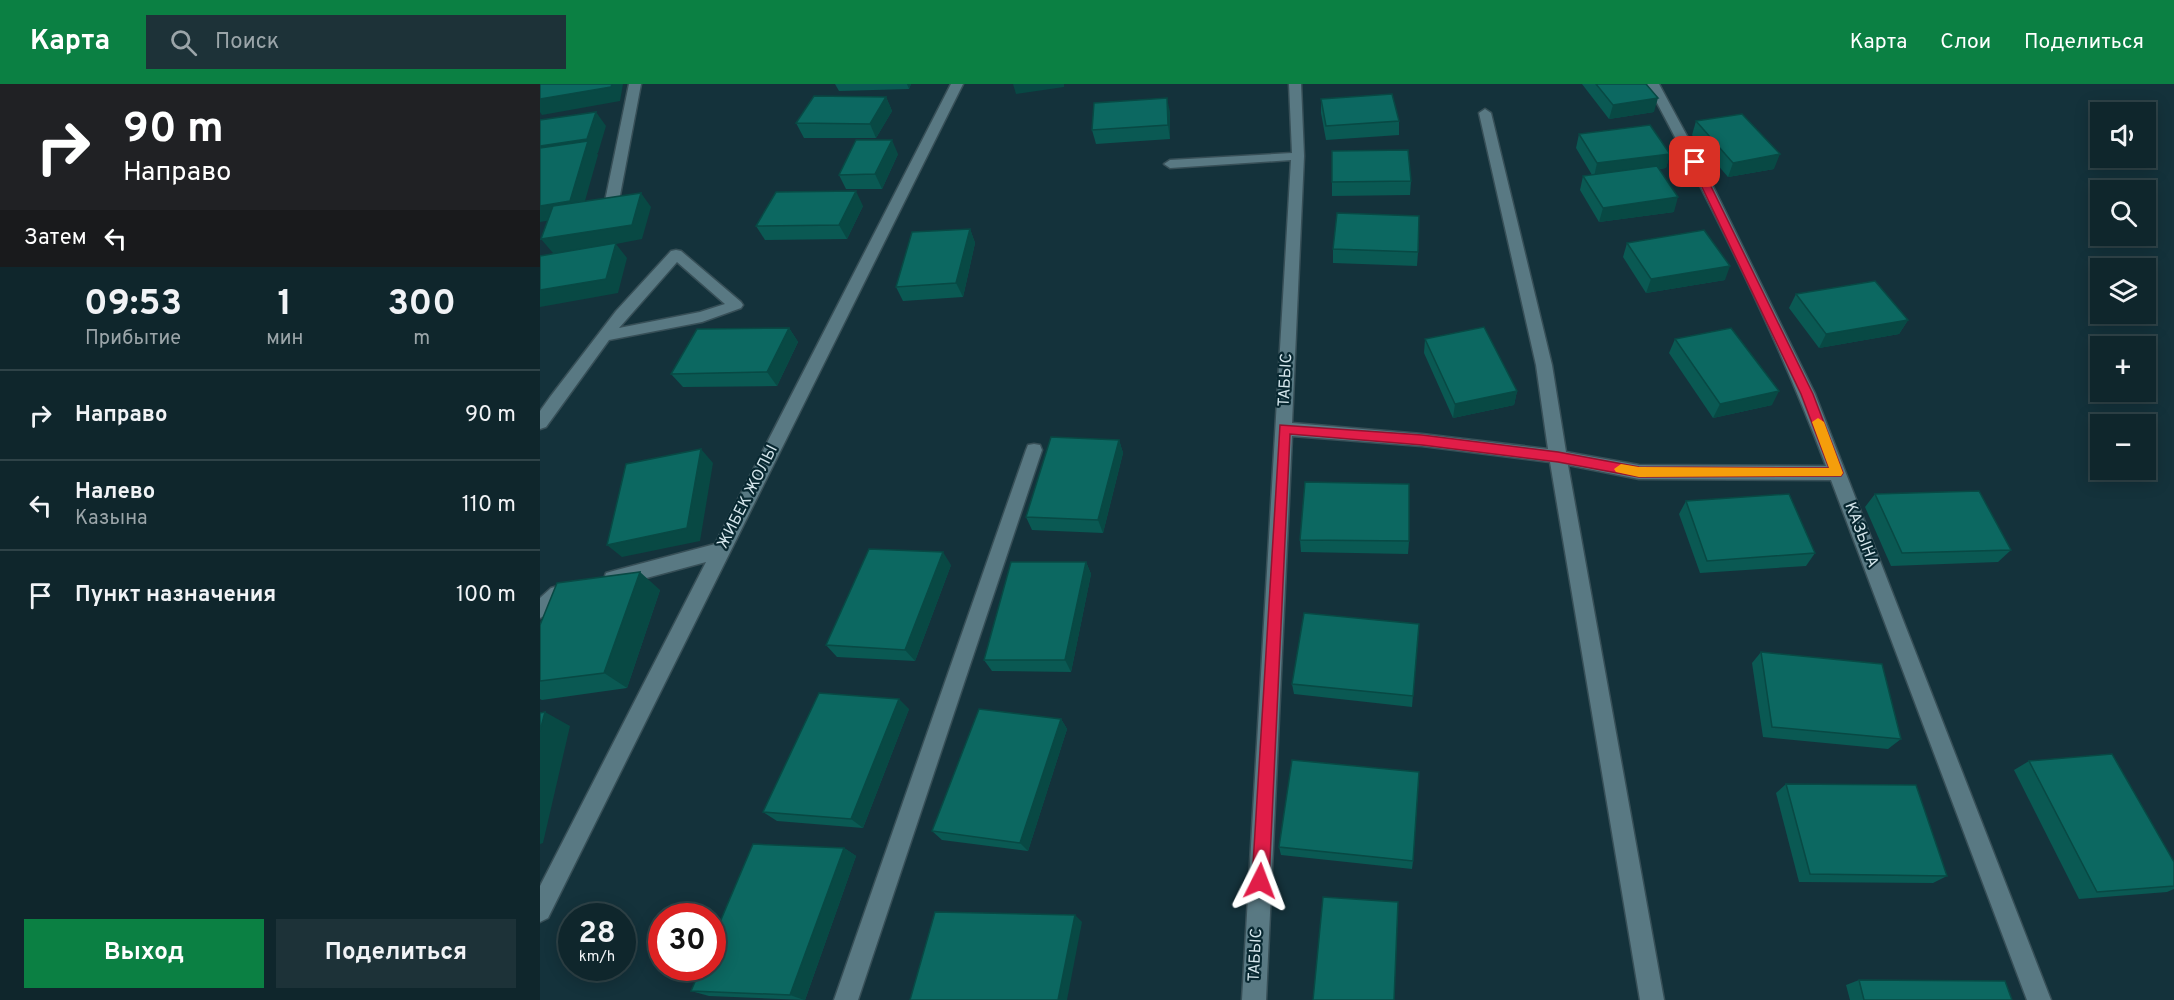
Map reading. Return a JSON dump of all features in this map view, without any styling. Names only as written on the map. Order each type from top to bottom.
[{"type":"street","points":[[611,206],[635,84]]},
{"type":"street","name":"ЖИБЕК ЖОЛЫ","points":[[540,910],[957,84]]},
{"type":"street","name":"ТАБЫС","points":[[1254,1000],[1298,156],[1294,84]]},
{"type":"street","name":"КАЗЫНА","points":[[1653,84],[1695,162],[1807,394],[2039,1000]]},
{"type":"street","points":[[1485,113],[1544,365],[1652,1000]]},
{"type":"street","points":[[1170,164],[1298,156]]},
{"type":"street","points":[[540,423],[605,336],[648,282],[676,254],[736,305],[702,317],[605,336]]},
{"type":"street","points":[[1284,429],[1422,440],[1558,457],[1639,472],[1837,473]]},
{"type":"street","points":[[846,1000],[1034,450]]},
{"type":"street","points":[[540,610],[549,596],[722,550]]},
{"type":"building","points":[[540,84],[612,84],[611,87],[540,99]]},
{"type":"building","points":[[1596,84],[1646,84],[1658,98],[1613,105]]},
{"type":"building","points":[[1392,94],[1399,121],[1326,126],[1321,99]]},
{"type":"building","points":[[814,96],[886,97],[870,124],[796,123]]},
{"type":"building","points":[[1167,98],[1168,125],[1092,130],[1094,103]]},
{"type":"building","points":[[596,112],[587,139],[540,146],[540,120]]},
{"type":"building","points":[[1742,114],[1780,154],[1733,163],[1696,121]]},
{"type":"building","points":[[1650,125],[1670,154],[1597,163],[1579,134]]},
{"type":"building","points":[[856,140],[892,140],[875,174],[839,175]]},
{"type":"building","points":[[588,141],[570,201],[540,206],[540,148]]},
{"type":"building","points":[[1408,150],[1411,181],[1332,182],[1332,151]]},
{"type":"building","points":[[1657,166],[1678,197],[1603,208],[1583,176]]},
{"type":"building","points":[[856,191],[839,225],[756,226],[776,192]]},
{"type":"building","points":[[641,193],[632,225],[541,239],[553,206]]},
{"type":"building","points":[[1337,213],[1419,216],[1418,252],[1333,249]]},
{"type":"building","points":[[970,229],[956,283],[896,287],[912,232]]},
{"type":"building","points":[[1704,230],[1730,266],[1651,279],[1627,243]]},
{"type":"building","points":[[616,243],[606,279],[540,290],[540,256]]},
{"type":"building","points":[[1875,281],[1908,320],[1826,334],[1796,294]]},
{"type":"building","points":[[1484,327],[1517,391],[1455,404],[1425,339]]},
{"type":"building","points":[[789,328],[767,372],[671,374],[697,329]]},
{"type":"building","points":[[1731,328],[1779,391],[1720,404],[1675,339]]},
{"type":"building","points":[[1051,437],[1119,440],[1098,520],[1026,517]]},
{"type":"building","points":[[701,449],[687,528],[607,545],[626,464]]},
{"type":"building","points":[[1305,482],[1409,484],[1409,541],[1300,540]]},
{"type":"building","points":[[1979,491],[2011,550],[1902,553],[1875,494]]},
{"type":"building","points":[[1789,494],[1815,553],[1707,561],[1686,501]]},
{"type":"building","points":[[869,549],[943,552],[905,650],[826,645]]},
{"type":"building","points":[[1011,562],[1086,562],[1065,660],[984,660]]},
{"type":"building","points":[[640,572],[604,673],[540,681],[540,625],[557,583]]},
{"type":"building","points":[[1304,613],[1419,624],[1413,696],[1292,684]]},
{"type":"building","points":[[1761,652],[1882,664],[1901,739],[1772,727]]},
{"type":"building","points":[[819,693],[899,699],[851,819],[763,812]]},
{"type":"building","points":[[979,709],[1061,719],[1020,843],[932,831]]},
{"type":"building","points":[[545,712],[540,731],[540,713]]},
{"type":"building","points":[[2112,754],[2174,862],[2174,886],[2097,892],[2029,761]]},
{"type":"building","points":[[1292,760],[1419,772],[1413,861],[1279,847]]},
{"type":"building","points":[[1786,784],[1916,785],[1947,876],[1810,874]]},
{"type":"building","points":[[753,844],[844,848],[790,995],[691,991],[695,981],[726,981],[726,908]]},
{"type":"building","points":[[1323,897],[1398,902],[1394,1000],[1313,1000]]},
{"type":"building","points":[[935,912],[1075,915],[1058,1000],[910,1000]]},
{"type":"building","points":[[1859,980],[2005,981],[2012,1000],[1864,1000]]},
{"type":"slow traffic","points":[[1621,469],[1639,472],[1837,473],[1818,422]]},
{"type":"route","points":[[1260,881],[1284,429],[1422,440],[1558,457],[1639,472],[1837,473],[1807,394],[1695,162]]}]
